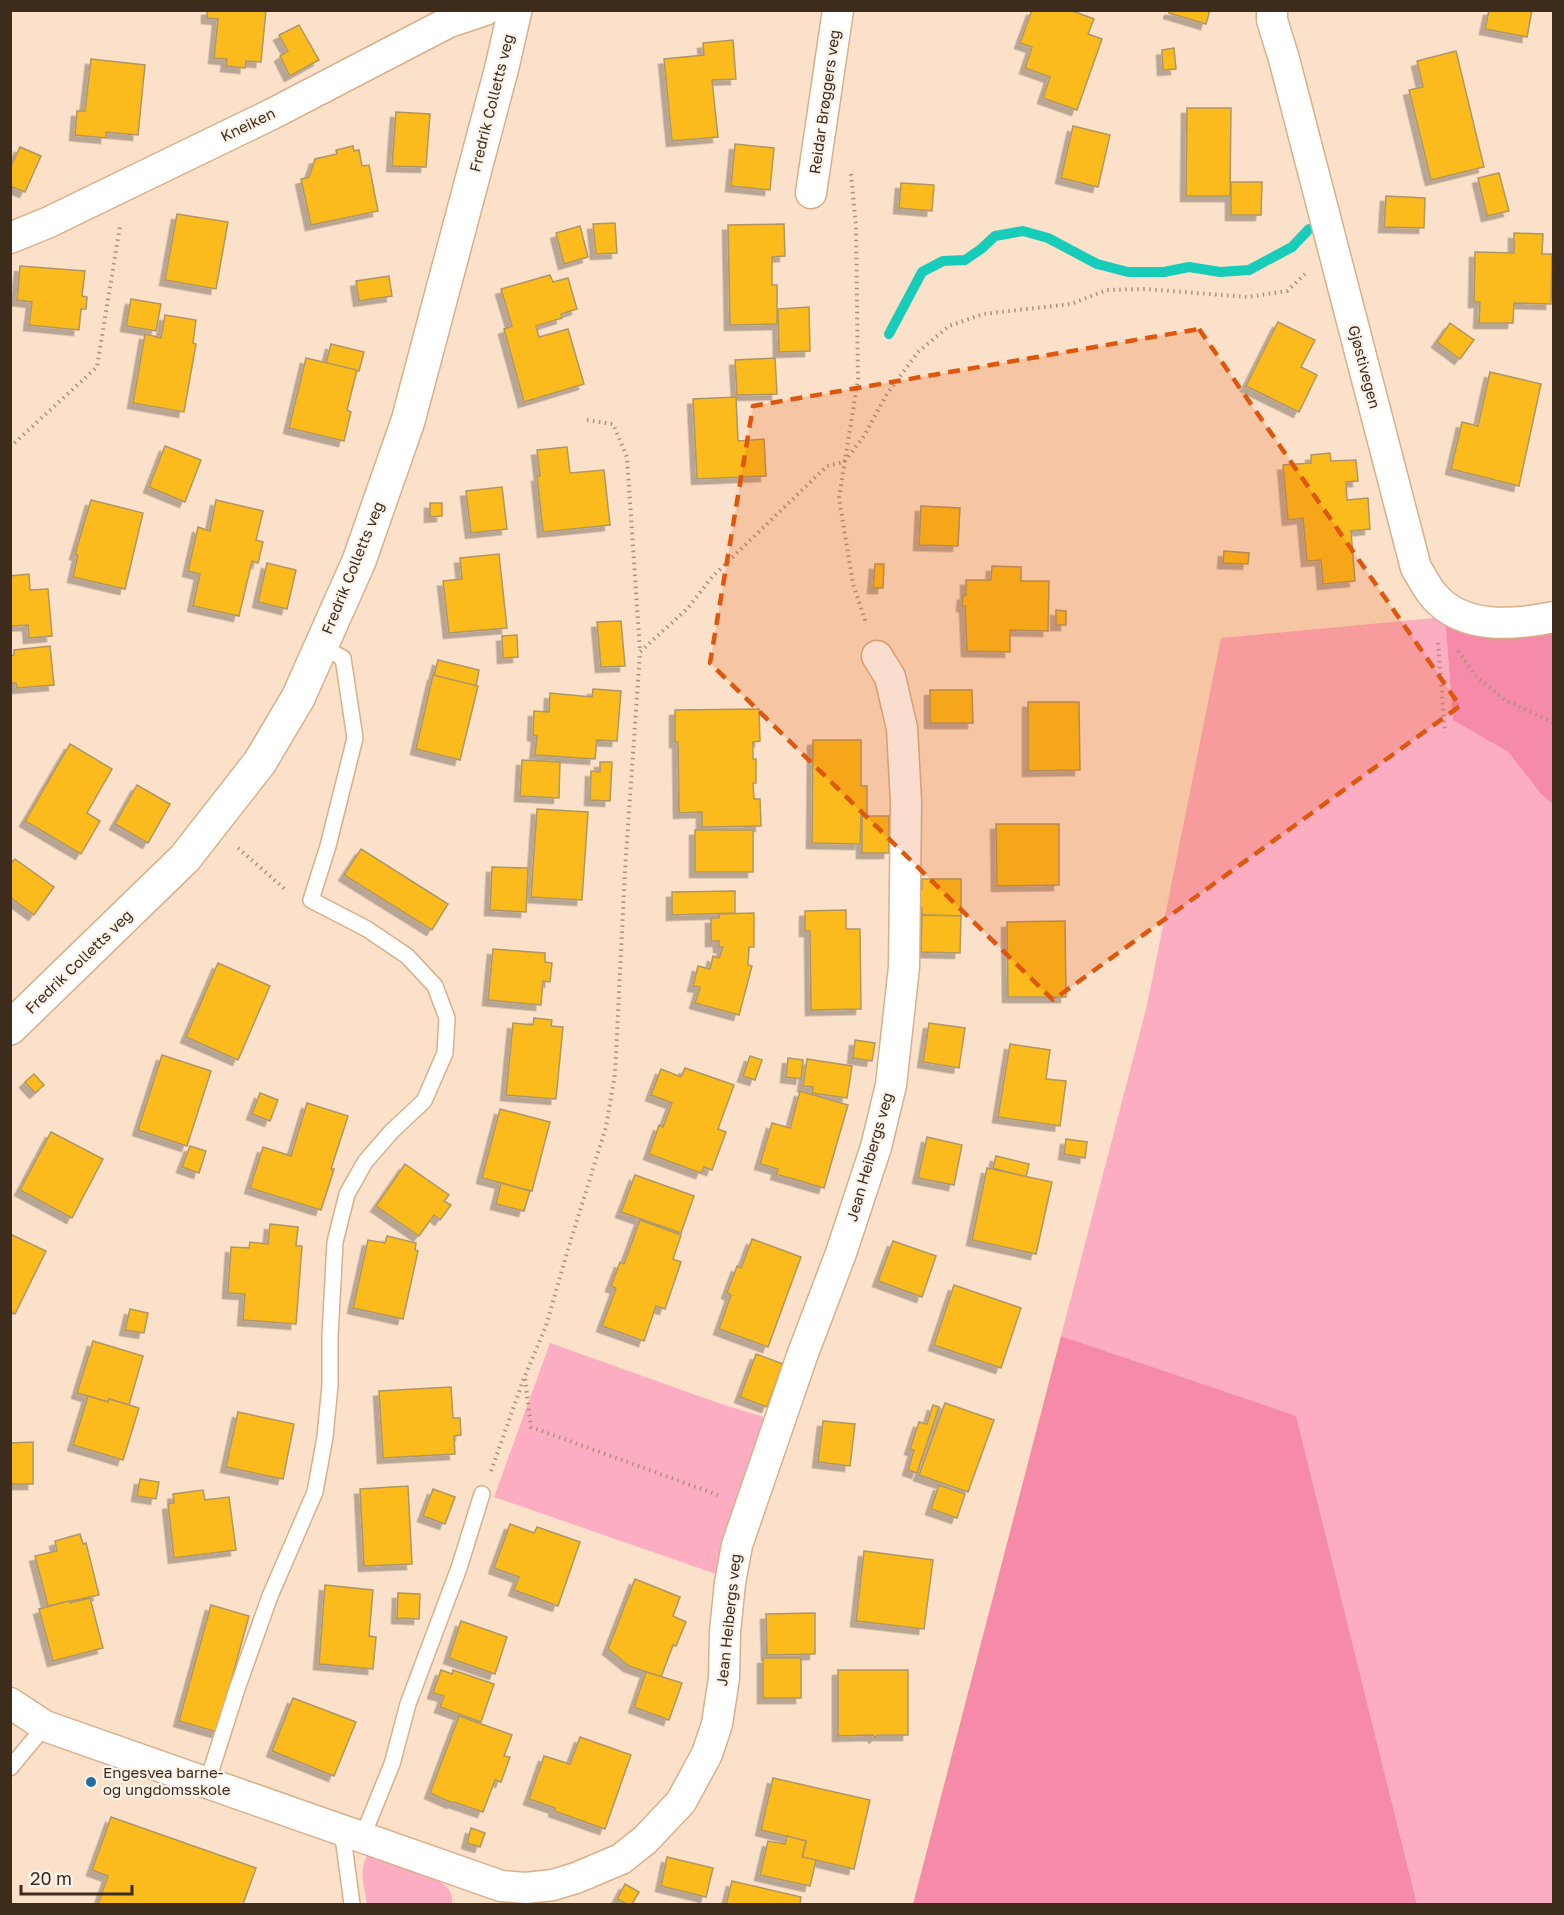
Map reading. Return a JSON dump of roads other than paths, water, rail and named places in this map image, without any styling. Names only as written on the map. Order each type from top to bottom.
[{"type":"street","name":"Kneiken","points":[[10,238],[272,114],[449,22],[485,10]]},
{"type":"street","name":"Fredrik Colletts veg","points":[[10,1028],[185,858],[260,762],[298,698],[359,561],[408,421],[515,10]]},
{"type":"street","name":"Reidar Brøggers veg","points":[[811,193],[838,10]]},
{"type":"street","name":"Gjøstivegen","points":[[1272,10],[1272,20],[1416,568],[1435,597],[1453,611],[1475,620],[1503,624],[1554,617]]},
{"type":"street","name":"Jean Heibergs veg","points":[[10,1702],[45,1726],[501,1886],[526,1888],[553,1885],[576,1878],[621,1858],[645,1840],[681,1802],[707,1754],[717,1724],[724,1678],[725,1632],[730,1583],[737,1545],[802,1356],[841,1253],[876,1147],[891,1085],[904,967],[906,802],[902,728],[890,677],[877,656]]},
{"type":"lane","points":[[207,1783],[270,1596],[315,1492],[325,1437],[330,1385],[335,1242],[347,1194],[365,1162],[392,1131],[424,1101],[445,1053],[447,1018],[435,986],[408,956],[367,929],[311,900],[328,846],[355,738],[343,658],[321,646]]},
{"type":"lane","points":[[352,1905],[352,1834],[392,1764],[408,1704],[459,1568],[482,1494]]},
{"type":"lane","points":[[10,1768],[45,1726]]},
{"type":"waterway","points":[[889,334],[922,272],[943,261],[965,260],[995,236],[1023,231],[1048,238],[1097,264],[1128,272],[1164,272],[1189,267],[1220,272],[1249,270],[1292,247],[1309,229]]},
{"type":"place","name":"Engesvea barne- og ungdomsskole","points":[[91,1782]]}]
